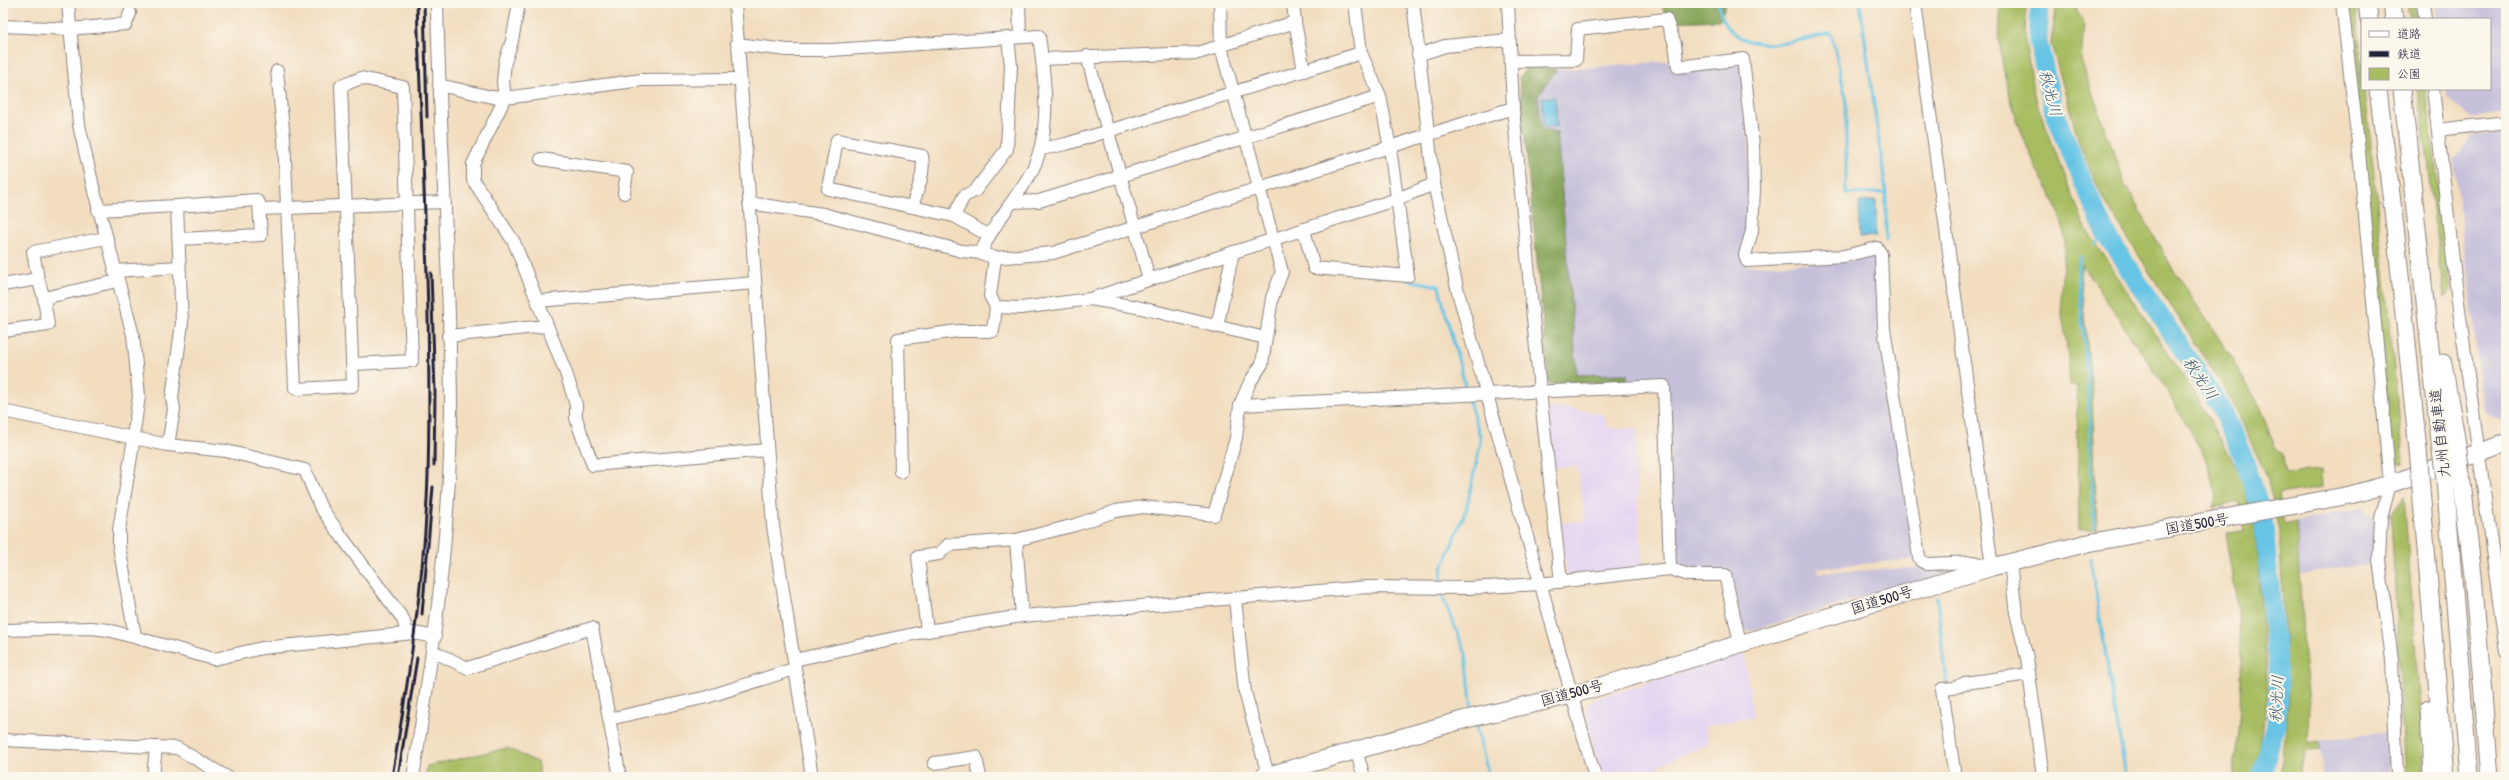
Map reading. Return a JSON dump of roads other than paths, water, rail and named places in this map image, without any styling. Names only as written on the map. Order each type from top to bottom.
[{"type":"highway","points":[[2368,3],[2369,18]]},
{"type":"highway","points":[[2392,3],[2394,18]]},
{"type":"highway","name":"九州自動車道","points":[[2378,90],[2395,226],[2419,460],[2445,777]]},
{"type":"highway","name":"九州自動車道","points":[[2402,90],[2418,223],[2449,447],[2445,479],[2469,777]]},
{"type":"highway","name":"国道500号","points":[[1265,776],[1466,719],[1572,695],[1992,567],[2088,543],[2241,516],[2390,484],[2481,454],[2506,443]]},
{"type":"highway","points":[[2449,447],[2461,474],[2473,576],[2490,777]]},
{"type":"highway","points":[[2421,489],[2419,557],[2432,777]]},
{"type":"street","points":[[68,3],[79,125],[98,210],[133,335],[138,396],[134,438],[119,530],[119,546],[135,636]]},
{"type":"street","points":[[413,777],[434,652],[434,636],[443,570],[447,508],[450,405],[437,3]]},
{"type":"street","points":[[519,3],[512,41],[505,62],[503,82],[505,98],[473,164],[473,180],[514,242],[570,386],[576,405],[576,418],[593,465],[767,450]]},
{"type":"street","points":[[735,3],[739,79],[773,526],[812,777]]},
{"type":"street","points":[[1019,3],[1020,36]]},
{"type":"street","points":[[927,631],[918,557],[939,554],[948,545],[1016,540],[1075,525],[1116,511],[1143,507],[1214,515],[1236,438],[1240,406],[1250,382],[1262,364],[1272,298],[1282,272],[1220,47],[1220,3]]},
{"type":"street","points":[[1293,3],[1304,71]]},
{"type":"street","points":[[1304,229],[1314,268],[1408,276],[1390,148],[1380,96],[1361,53],[1355,3]]},
{"type":"street","points":[[1413,3],[1427,136],[1434,184],[1458,292],[1539,584],[1595,777]]},
{"type":"street","points":[[1508,3],[1508,40],[1511,61],[1513,108],[1540,391],[1561,582]]},
{"type":"street","points":[[1511,61],[1576,60],[1578,29],[1666,19],[1675,44],[1678,67],[1743,58],[1753,146],[1754,181],[1752,231],[1745,255],[1747,261],[1844,256],[1877,248],[1881,254],[1884,328],[1919,557],[1921,561],[1927,564],[1974,562],[1992,567],[1915,3]]},
{"type":"street","points":[[2342,3],[2359,152],[2390,484],[2381,518],[2379,560],[2392,660],[2397,777]]},
{"type":"street","points":[[2423,3],[2426,18]]},
{"type":"street","points":[[3,26],[70,29],[126,24],[130,13]]},
{"type":"street","points":[[1042,59],[1087,56],[1198,53],[1295,22]]},
{"type":"street","points":[[737,44],[787,50],[832,50],[1020,36],[1039,36],[1042,59],[1045,114],[1041,149],[1030,174],[1013,202],[988,235],[981,253]]},
{"type":"street","points":[[954,216],[964,196],[975,191],[1007,149],[1012,66],[1008,38]]},
{"type":"street","points":[[1418,55],[1445,46],[1508,40]]},
{"type":"street","points":[[1041,149],[1050,149],[1361,53]]},
{"type":"street","points":[[1087,56],[1122,175],[1149,279]]},
{"type":"street","points":[[277,71],[288,207],[295,388],[352,386],[353,364],[341,86],[361,78],[403,87],[412,361],[353,364]]},
{"type":"street","points":[[439,85],[492,97],[505,98],[642,80],[739,79]]},
{"type":"street","points":[[2433,90],[2473,419],[2481,454],[2506,652]]},
{"type":"street","points":[[1013,202],[1039,201],[1380,96]]},
{"type":"street","points":[[749,203],[823,214],[962,251],[981,253],[995,258],[1053,253],[1513,108]]},
{"type":"street","points":[[2438,130],[2506,122]]},
{"type":"street","points":[[912,206],[921,183],[924,165],[922,156],[837,140],[828,189],[954,216],[988,235]]},
{"type":"street","points":[[541,159],[627,172],[624,193]]},
{"type":"street","points":[[996,307],[1021,308],[1090,299],[1397,199],[1434,184]]},
{"type":"street","points":[[98,210],[256,200],[261,209],[261,235],[179,239]]},
{"type":"street","points":[[261,209],[346,204],[444,202]]},
{"type":"street","points":[[168,444],[174,409],[172,398],[182,323],[177,206]]},
{"type":"street","points":[[3,331],[48,325],[44,298],[38,279],[33,252],[106,238]]},
{"type":"street","points":[[1217,327],[1233,252]]},
{"type":"street","points":[[901,472],[898,339],[958,331],[993,331],[996,307],[990,296],[995,258]]},
{"type":"street","points":[[44,298],[116,276],[179,267]]},
{"type":"street","points":[[3,285],[38,279]]},
{"type":"street","points":[[538,301],[755,283]]},
{"type":"street","points":[[1090,299],[1137,307],[1265,338]]},
{"type":"street","points":[[448,336],[546,326]]},
{"type":"street","points":[[1240,406],[1664,386],[1670,569]]},
{"type":"street","points":[[3,411],[134,438],[226,451],[304,470],[320,506],[403,619],[407,634]]},
{"type":"street","points":[[1016,540],[1022,616]]},
{"type":"street","points":[[2010,563],[2016,613],[2029,674],[2043,777]]},
{"type":"street","points":[[609,719],[707,697],[794,664],[927,631],[1022,616],[1367,587],[1468,588],[1539,584],[1670,569],[1689,575],[1725,574],[1740,643]]},
{"type":"street","points":[[1235,599],[1245,692],[1265,776]]},
{"type":"street","points":[[3,630],[92,628],[135,636],[214,659],[262,648],[420,633],[434,636]]},
{"type":"street","points":[[434,652],[468,668],[592,628],[620,777]]},
{"type":"street","points":[[1954,777],[1942,689],[1954,688],[1965,683],[2029,674]]},
{"type":"street","points":[[3,740],[177,748],[227,777]]},
{"type":"street","points":[[153,777],[156,747]]},
{"type":"street","points":[[1356,750],[1364,777]]},
{"type":"street","points":[[934,763],[976,757],[980,777]]},
{"type":"water","points":[[1555,97],[1557,126],[1544,127],[1542,98]]},
{"type":"water","points":[[1876,201],[1876,236],[1860,237],[1859,202]]},
{"type":"waterway","points":[[1718,3],[1724,22],[1735,34],[1748,41],[1764,44],[1781,43],[1831,33],[1846,98],[1846,194],[1886,193]]},
{"type":"waterway","points":[[1860,3],[1886,193],[1886,241]]},
{"type":"waterway","name":"秋光川","points":[[2040,3],[2038,41],[2054,112],[2104,231],[2222,410],[2243,456],[2263,517],[2279,681],[2276,724],[2261,777]]},
{"type":"waterway","points":[[2096,245],[2104,231]]},
{"type":"waterway","points":[[2080,257],[2078,272],[2088,385],[2094,527]]},
{"type":"waterway","points":[[1408,280],[1439,286],[1467,393]]},
{"type":"waterway","points":[[1441,585],[1442,569],[1466,510],[1480,446],[1480,436],[1468,398]]},
{"type":"waterway","points":[[2090,558],[2126,777]]},
{"type":"waterway","points":[[1442,590],[1442,596],[1466,654],[1472,711]]},
{"type":"waterway","points":[[1937,598],[1946,684]]},
{"type":"waterway","points":[[1475,722],[1489,777]]},
{"type":"railway","points":[[392,777],[420,589],[424,551],[428,475],[428,298],[417,3]]},
{"type":"railway","points":[[424,3],[427,117]]},
{"type":"railway","points":[[431,273],[435,392],[434,465]]},
{"type":"railway","points":[[422,614],[433,487]]},
{"type":"railway","points":[[398,777],[417,658]]}]
